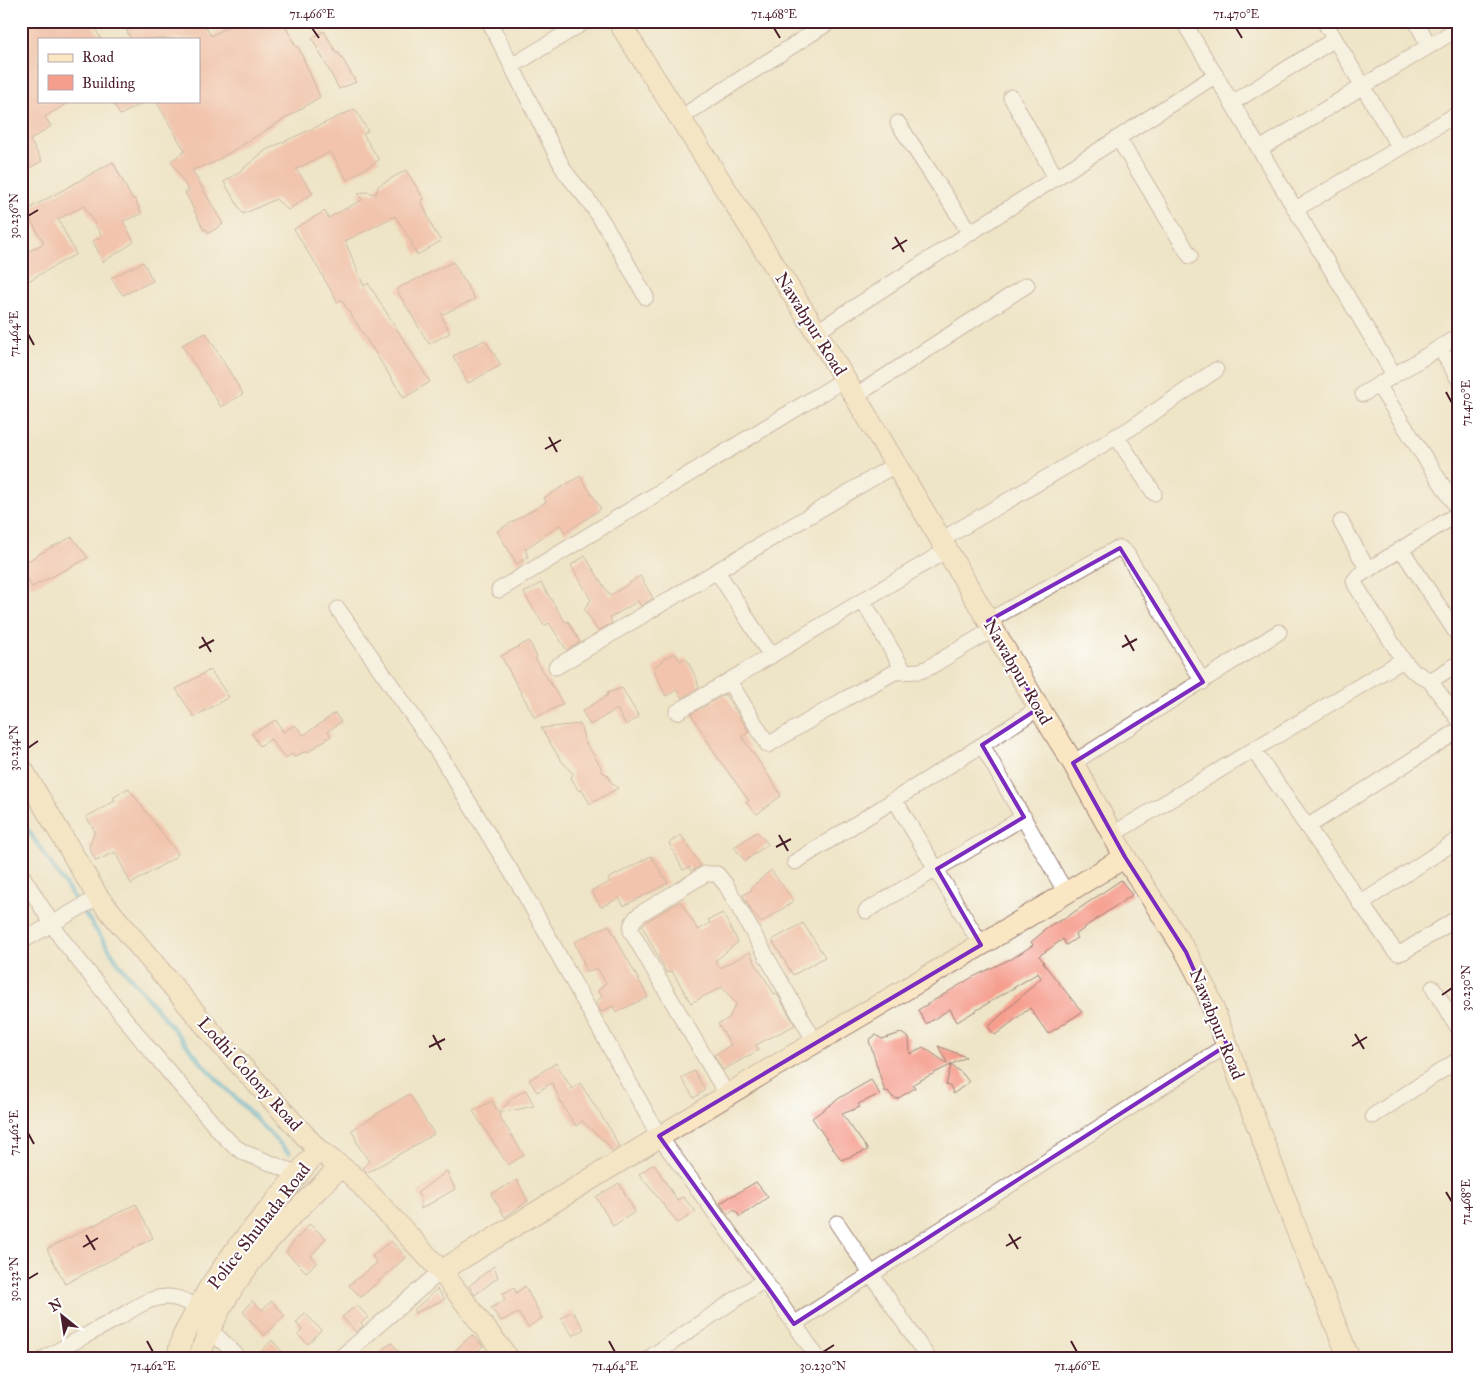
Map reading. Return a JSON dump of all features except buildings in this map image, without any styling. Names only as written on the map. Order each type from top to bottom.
[{"type":"street","points":[[489,21],[564,170],[594,209],[646,297]]},
{"type":"street","points":[[512,66],[586,21]]},
{"type":"street","name":"Nawabpur Road","points":[[618,21],[850,387],[1073,763],[1125,858],[1186,952],[1207,992],[1294,1223],[1349,1358]]},
{"type":"street","points":[[680,118],[831,21]]},
{"type":"street","points":[[1183,21],[1394,375]]},
{"type":"street","points":[[1324,21],[1399,147]]},
{"type":"street","points":[[1416,21],[1429,46]]},
{"type":"street","points":[[1260,149],[1459,28]]},
{"type":"street","points":[[1232,103],[1334,39]]},
{"type":"street","points":[[816,332],[1216,75]]},
{"type":"street","points":[[1010,96],[1056,178]]},
{"type":"street","points":[[1296,209],[1459,113]]},
{"type":"street","points":[[898,123],[970,233]]},
{"type":"street","points":[[1118,138],[1190,256]]},
{"type":"street","points":[[499,590],[1026,285]]},
{"type":"street","points":[[1363,394],[1459,336]]},
{"type":"street","points":[[1440,348],[1459,380]]},
{"type":"street","points":[[678,712],[863,601],[944,545],[1216,370]]},
{"type":"street","points":[[1378,385],[1459,512],[1354,580],[1403,660],[1412,670],[1430,681],[1459,720]]},
{"type":"street","points":[[1116,436],[1154,493]]},
{"type":"street","points":[[556,668],[896,464]]},
{"type":"street","points":[[1341,522],[1368,570]]},
{"type":"street","points":[[729,681],[768,745],[845,699],[895,672],[920,671],[928,668],[991,625],[1120,548],[1127,554],[1203,682]]},
{"type":"street","points":[[1402,550],[1459,638]]},
{"type":"street","points":[[717,571],[771,656]]},
{"type":"street","points":[[863,601],[904,671]]},
{"type":"street","points":[[338,609],[438,752],[522,891],[659,1136],[764,1280],[818,1358]]},
{"type":"street","points":[[1073,763],[1279,632]]},
{"type":"street","points":[[1113,834],[1403,660]]},
{"type":"street","points":[[1430,681],[1459,663]]},
{"type":"street","points":[[795,862],[1039,708]]},
{"type":"street","points":[[1307,827],[1459,730]]},
{"type":"street","points":[[982,745],[1066,893]]},
{"type":"street","points":[[1254,751],[1394,950],[1398,953],[1403,952],[1459,917]]},
{"type":"street","name":"Lodhi Colony Road","points":[[21,767],[93,900],[318,1150],[352,1175],[441,1271],[508,1358]]},
{"type":"street","points":[[895,800],[981,945]]},
{"type":"street","points":[[866,911],[1024,817]]},
{"type":"street","points":[[1360,904],[1459,839]]},
{"type":"street","points":[[340,1358],[441,1271],[659,1136],[1125,858]]},
{"type":"street","points":[[21,874],[51,924],[145,1044],[221,1132],[234,1146],[245,1153],[298,1174]]},
{"type":"street","points":[[727,1095],[631,931],[631,924],[640,914],[705,874],[717,874],[722,879],[815,1042]]},
{"type":"street","points":[[21,942],[93,900]]},
{"type":"street","points":[[1433,988],[1459,1029]]},
{"type":"street","points":[[794,1324],[1227,1045]]},
{"type":"street","points":[[1373,1116],[1459,1059]]},
{"type":"street","name":"Police Shuhada Road","points":[[177,1358],[183,1336],[209,1288],[237,1248],[318,1150]]},
{"type":"street","name":"Police Shuhada Road","points":[[199,1358],[230,1291],[251,1260],[340,1166]]},
{"type":"street","points":[[837,1223],[928,1358]]},
{"type":"street","points":[[649,1358],[764,1280]]},
{"type":"street","points":[[46,1358],[134,1307],[148,1302],[165,1297],[179,1299],[198,1307]]},
{"type":"street","points":[[209,1333],[219,1338],[239,1358]]},
{"type":"highlighted area","points":[[1120,548],[1203,682],[1073,763],[1125,857],[1186,952],[1227,1045],[794,1324],[659,1136],[981,945],[937,869],[1024,817],[982,745],[1039,708],[988,621]]},
{"type":"waterway","points":[[21,820],[120,965],[206,1068],[289,1153]]}]
